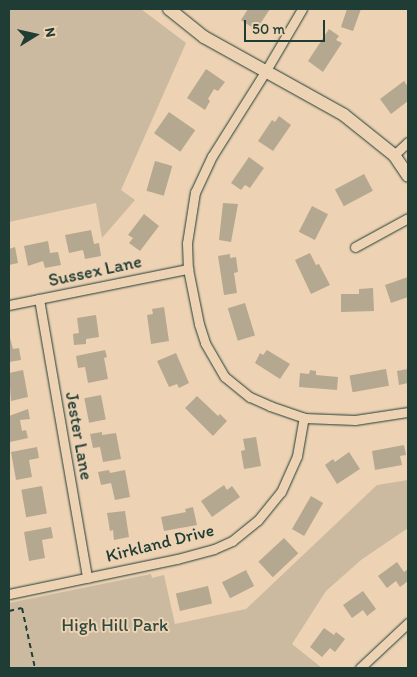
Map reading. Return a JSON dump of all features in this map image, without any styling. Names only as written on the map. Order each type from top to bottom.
[{"type":"street","points":[[169,9],[204,37],[344,115],[394,155],[408,176]]},
{"type":"street","points":[[302,9],[266,72],[201,176],[190,213],[187,243],[188,269],[205,343],[225,376],[250,397],[304,418],[355,420],[408,412]]},
{"type":"street","points":[[394,155],[408,142]]},
{"type":"street","points":[[355,247],[408,218]]},
{"type":"street","name":"Sussex Lane","points":[[9,305],[188,269]]},
{"type":"street","name":"Jester Lane","points":[[39,299],[87,578]]},
{"type":"street","name":"Kirkland Drive","points":[[9,594],[198,554],[232,541],[247,530],[271,506],[288,479],[297,456],[304,418]]},
{"type":"street","points":[[360,668],[408,622]]},
{"type":"path","points":[[9,611],[22,608],[35,668]]},
{"type":"green space","points":[[9,9],[141,9],[186,43],[121,190],[135,200],[102,238],[96,203],[9,222]]},
{"type":"green space","name":"High Hill Park","points":[[408,480],[408,528],[361,560],[326,591],[292,644],[322,668],[9,668],[9,603],[151,574],[152,578],[164,575],[175,624],[246,609],[377,485]]},
{"type":"building","points":[[248,9],[270,9],[256,30],[241,20]]},
{"type":"building","points":[[347,9],[361,9],[353,31],[341,27]]},
{"type":"building","points":[[329,29],[339,36],[336,40],[342,43],[323,72],[308,61]]},
{"type":"building","points":[[206,69],[225,82],[218,91],[214,89],[208,99],[210,101],[205,110],[187,98]]},
{"type":"building","points":[[404,81],[408,87],[408,101],[391,114],[380,99]]},
{"type":"building","points":[[169,112],[195,130],[180,152],[154,133]]},
{"type":"building","points":[[279,116],[291,125],[273,151],[258,141],[272,120],[275,122]]},
{"type":"building","points":[[249,157],[264,168],[250,188],[245,185],[241,190],[231,183]]},
{"type":"building","points":[[155,161],[172,166],[164,196],[146,191]]},
{"type":"building","points":[[364,174],[373,191],[344,206],[335,189]]},
{"type":"building","points":[[223,203],[238,204],[231,242],[219,240]]},
{"type":"building","points":[[312,206],[328,214],[315,240],[299,232]]},
{"type":"building","points":[[144,214],[159,226],[140,251],[129,243],[133,238],[128,235]]},
{"type":"building","points":[[91,230],[94,244],[99,243],[101,256],[85,259],[83,250],[69,253],[65,235]]},
{"type":"building","points":[[48,241],[50,253],[58,252],[61,265],[45,268],[43,261],[28,266],[24,246]]},
{"type":"building","points":[[15,247],[18,263],[9,265],[9,249]]},
{"type":"building","points":[[310,253],[316,265],[319,264],[330,285],[311,294],[295,260]]},
{"type":"building","points":[[230,254],[230,258],[236,257],[238,272],[234,273],[237,293],[224,295],[218,256]]},
{"type":"building","points":[[408,277],[408,297],[391,303],[385,285]]},
{"type":"building","points":[[373,288],[374,311],[341,312],[341,294],[359,294],[359,289]]},
{"type":"building","points":[[245,303],[255,336],[238,341],[228,308]]},
{"type":"building","points":[[164,307],[169,341],[151,344],[147,315],[153,314],[152,309]]},
{"type":"building","points":[[96,315],[99,337],[86,339],[86,344],[74,345],[73,334],[79,333],[77,318]]},
{"type":"building","points":[[9,334],[13,349],[19,348],[21,360],[9,362]]},
{"type":"building","points":[[105,350],[107,357],[104,358],[108,379],[88,383],[85,367],[78,368],[76,356]]},
{"type":"building","points":[[267,350],[290,364],[280,379],[255,363],[260,353],[263,355]]},
{"type":"building","points":[[176,353],[189,383],[179,388],[177,384],[169,387],[157,361]]},
{"type":"building","points":[[386,369],[389,386],[353,392],[350,375]]},
{"type":"building","points":[[408,369],[408,383],[399,385],[397,371]]},
{"type":"building","points":[[23,370],[28,397],[11,401],[9,373]]},
{"type":"building","points":[[310,370],[316,371],[316,375],[338,377],[337,390],[299,387],[300,373],[309,374]]},
{"type":"building","points":[[101,395],[106,420],[89,423],[84,398]]},
{"type":"building","points":[[197,396],[218,416],[220,414],[227,421],[213,436],[185,408]]},
{"type":"building","points":[[28,409],[30,419],[20,420],[22,431],[26,430],[28,438],[10,442],[9,416]]},
{"type":"building","points":[[102,432],[102,435],[116,433],[121,459],[103,462],[100,447],[93,448],[90,434]]},
{"type":"building","points":[[256,437],[261,466],[244,469],[241,451],[245,450],[243,439]]},
{"type":"building","points":[[404,445],[406,455],[400,456],[402,465],[375,470],[372,451]]},
{"type":"building","points":[[37,447],[39,458],[29,460],[32,477],[16,480],[11,452]]},
{"type":"building","points":[[349,452],[360,469],[337,484],[325,465],[333,459],[335,462]]},
{"type":"building","points":[[109,470],[110,473],[125,470],[130,497],[115,500],[111,483],[101,485],[98,472]]},
{"type":"building","points":[[224,485],[227,490],[232,486],[240,497],[212,517],[201,501]]},
{"type":"building","points":[[42,486],[47,514],[26,517],[21,490]]},
{"type":"building","points":[[311,496],[323,503],[304,536],[292,529]]},
{"type":"building","points":[[193,507],[197,525],[164,531],[161,517],[186,512],[185,509]]},
{"type":"building","points":[[125,511],[129,537],[114,540],[113,530],[110,531],[107,513]]},
{"type":"building","points":[[51,527],[53,538],[42,540],[45,558],[29,561],[24,532]]},
{"type":"building","points":[[284,538],[298,553],[273,577],[258,562]]},
{"type":"building","points":[[397,562],[404,572],[408,569],[408,581],[400,587],[396,581],[387,588],[378,576]]},
{"type":"building","points":[[246,570],[254,586],[230,598],[222,582]]},
{"type":"building","points":[[208,586],[212,604],[180,611],[176,593]]},
{"type":"building","points":[[363,591],[376,609],[367,616],[363,610],[352,618],[343,605]]},
{"type":"building","points":[[324,628],[334,635],[336,632],[345,639],[335,652],[330,648],[322,657],[310,647]]}]
